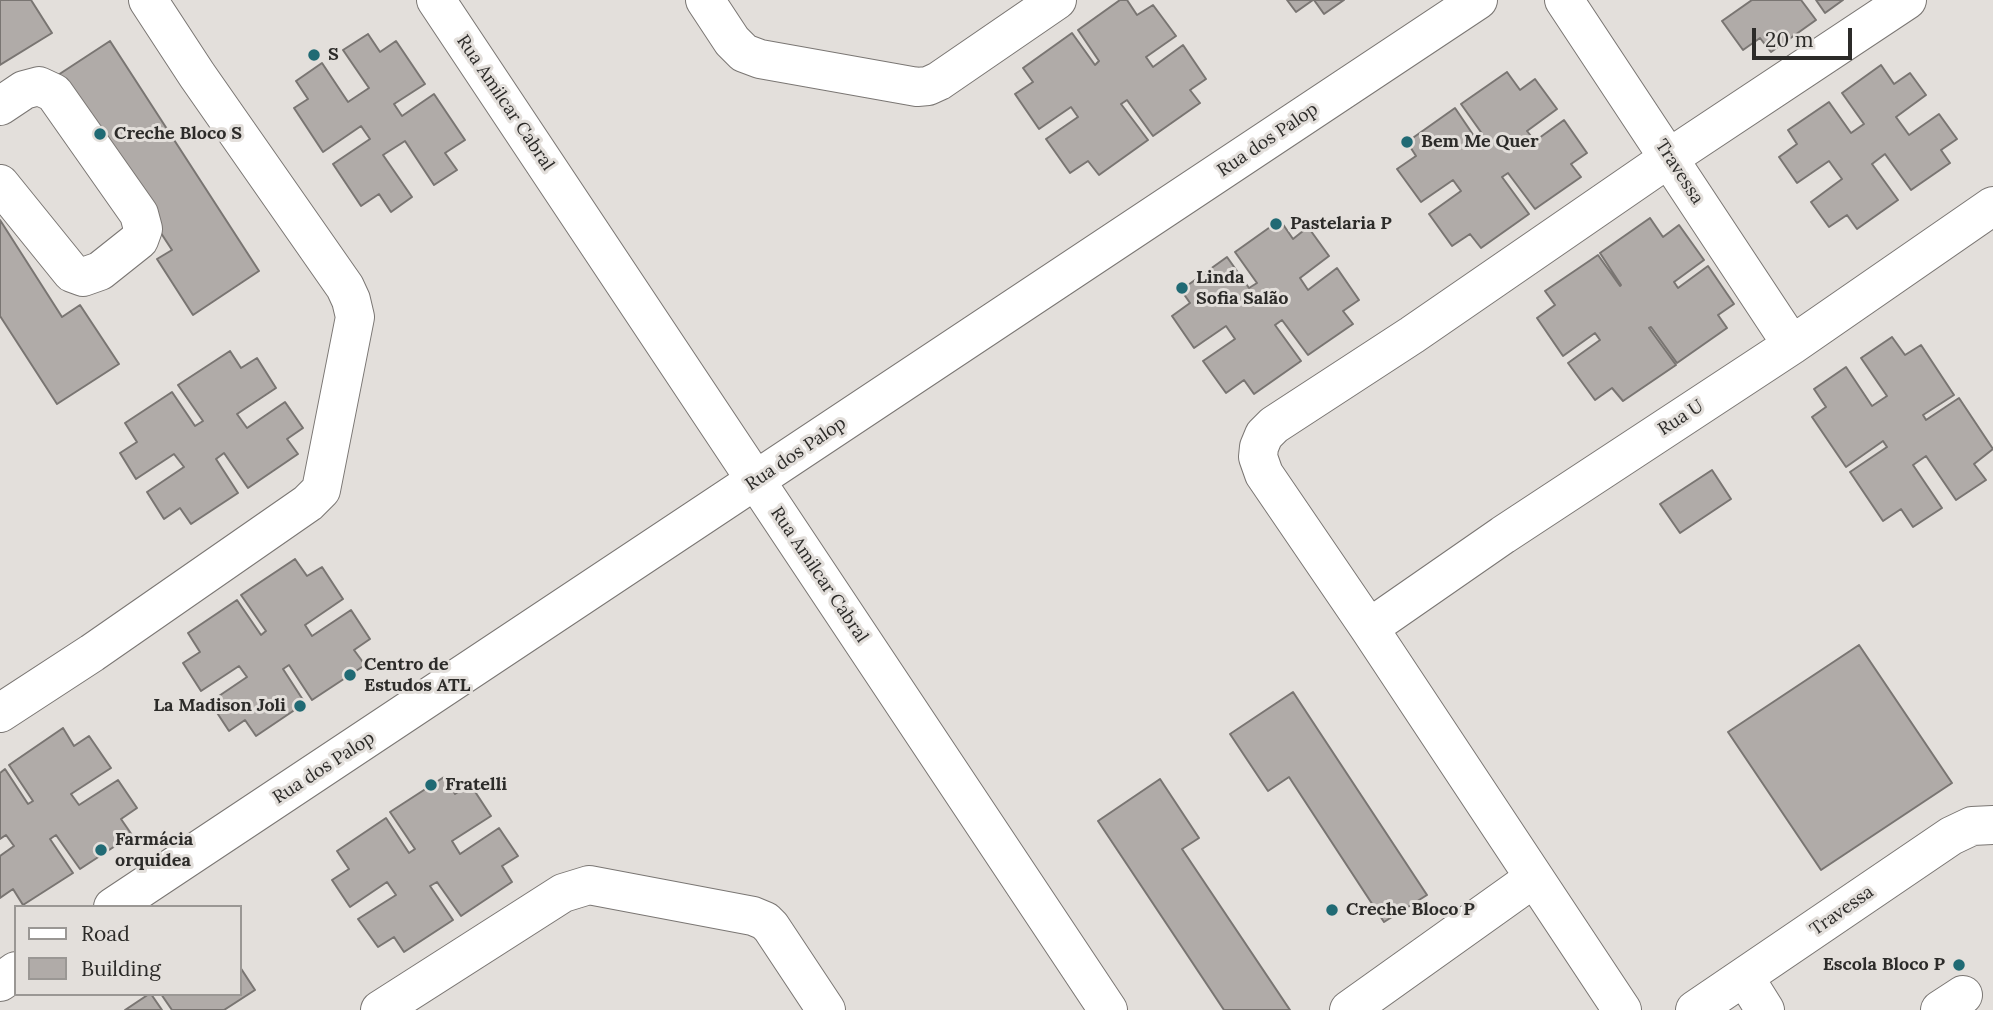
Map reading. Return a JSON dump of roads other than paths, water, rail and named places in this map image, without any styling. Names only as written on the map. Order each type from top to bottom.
[{"type":"street","points":[[0,713],[92,653],[308,503],[321,490],[355,317],[351,300],[345,287],[148,0]]},
{"type":"street","name":"Rua Amilcar Cabral","points":[[436,0],[1108,1010]]},
{"type":"street","points":[[705,0],[732,41],[744,53],[760,59],[917,87],[939,81],[1057,0]]},
{"type":"street","name":"Rua dos Palop","points":[[116,905],[1478,0]]},
{"type":"street","name":"Travessa","points":[[1564,0],[1792,345]]},
{"type":"street","points":[[1622,1010],[1264,474],[1258,457],[1259,447],[1264,435],[1274,425],[1412,335],[1669,158],[1907,0]]},
{"type":"street","points":[[0,106],[24,90],[39,86],[54,93],[139,214],[143,229],[139,240],[100,271],[83,277],[72,272],[0,184]]},
{"type":"street","name":"Rua U","points":[[1369,628],[1503,535],[1792,345],[1993,206]]},
{"type":"street","name":"Travessa","points":[[1695,1010],[1951,836],[1972,826],[1993,825]]},
{"type":"street","points":[[1349,1010],[1534,878]]},
{"type":"street","points":[[380,1010],[563,893],[589,885],[752,916],[765,922],[826,1010]]},
{"type":"street","points":[[1745,978],[1765,1010]]},
{"type":"place","name":"S","points":[[314,55]]},
{"type":"place","name":"Creche Bloco S","points":[[100,134]]},
{"type":"place","name":"Bem Me Quer","points":[[1407,142]]},
{"type":"place","name":"Pastelaria P","points":[[1276,224]]},
{"type":"place","name":"Linda Sofia Salão","points":[[1182,288]]},
{"type":"place","name":"Centro de Estudos ATL","points":[[350,675]]},
{"type":"place","name":"La Madison Joli","points":[[300,706]]},
{"type":"place","name":"Fratelli","points":[[431,785]]},
{"type":"place","name":"Farmácia orquidea","points":[[101,850]]},
{"type":"place","name":"Creche Bloco P","points":[[1332,910]]},
{"type":"place","name":"Escola Bloco P","points":[[1959,965]]}]
